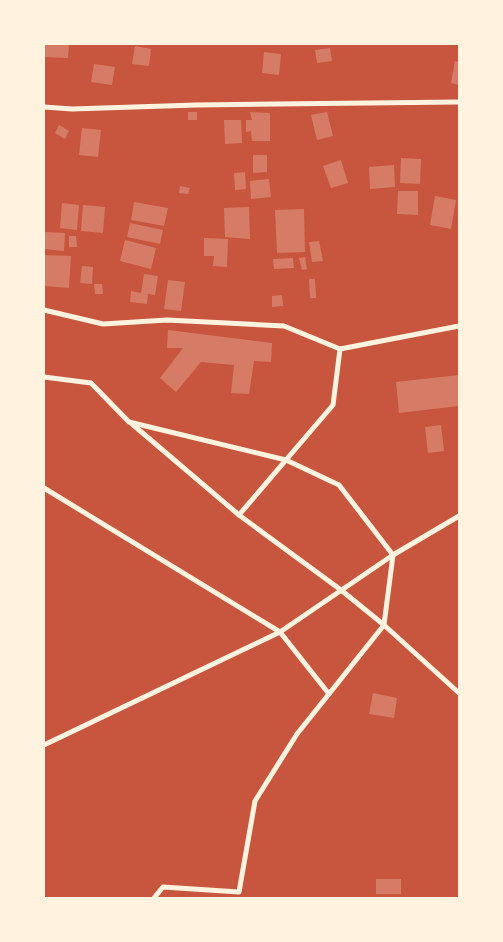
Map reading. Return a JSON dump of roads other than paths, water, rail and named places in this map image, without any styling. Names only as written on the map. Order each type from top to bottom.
[{"type":"street","points":[[44,107],[459,102]]},
{"type":"street","points":[[44,310],[103,324],[167,320],[284,326],[340,350],[459,326]]},
{"type":"street","points":[[239,515],[333,406],[340,350]]},
{"type":"street","points":[[44,377],[90,383],[129,422],[239,515],[341,590],[384,625],[459,693]]},
{"type":"street","points":[[129,422],[286,460],[339,485],[393,554],[384,625],[297,734],[255,801],[239,898]]},
{"type":"street","points":[[44,488],[280,632],[329,694]]},
{"type":"street","points":[[44,745],[280,632],[393,554],[459,516]]},
{"type":"street","points":[[154,898],[163,887],[239,892]]}]
